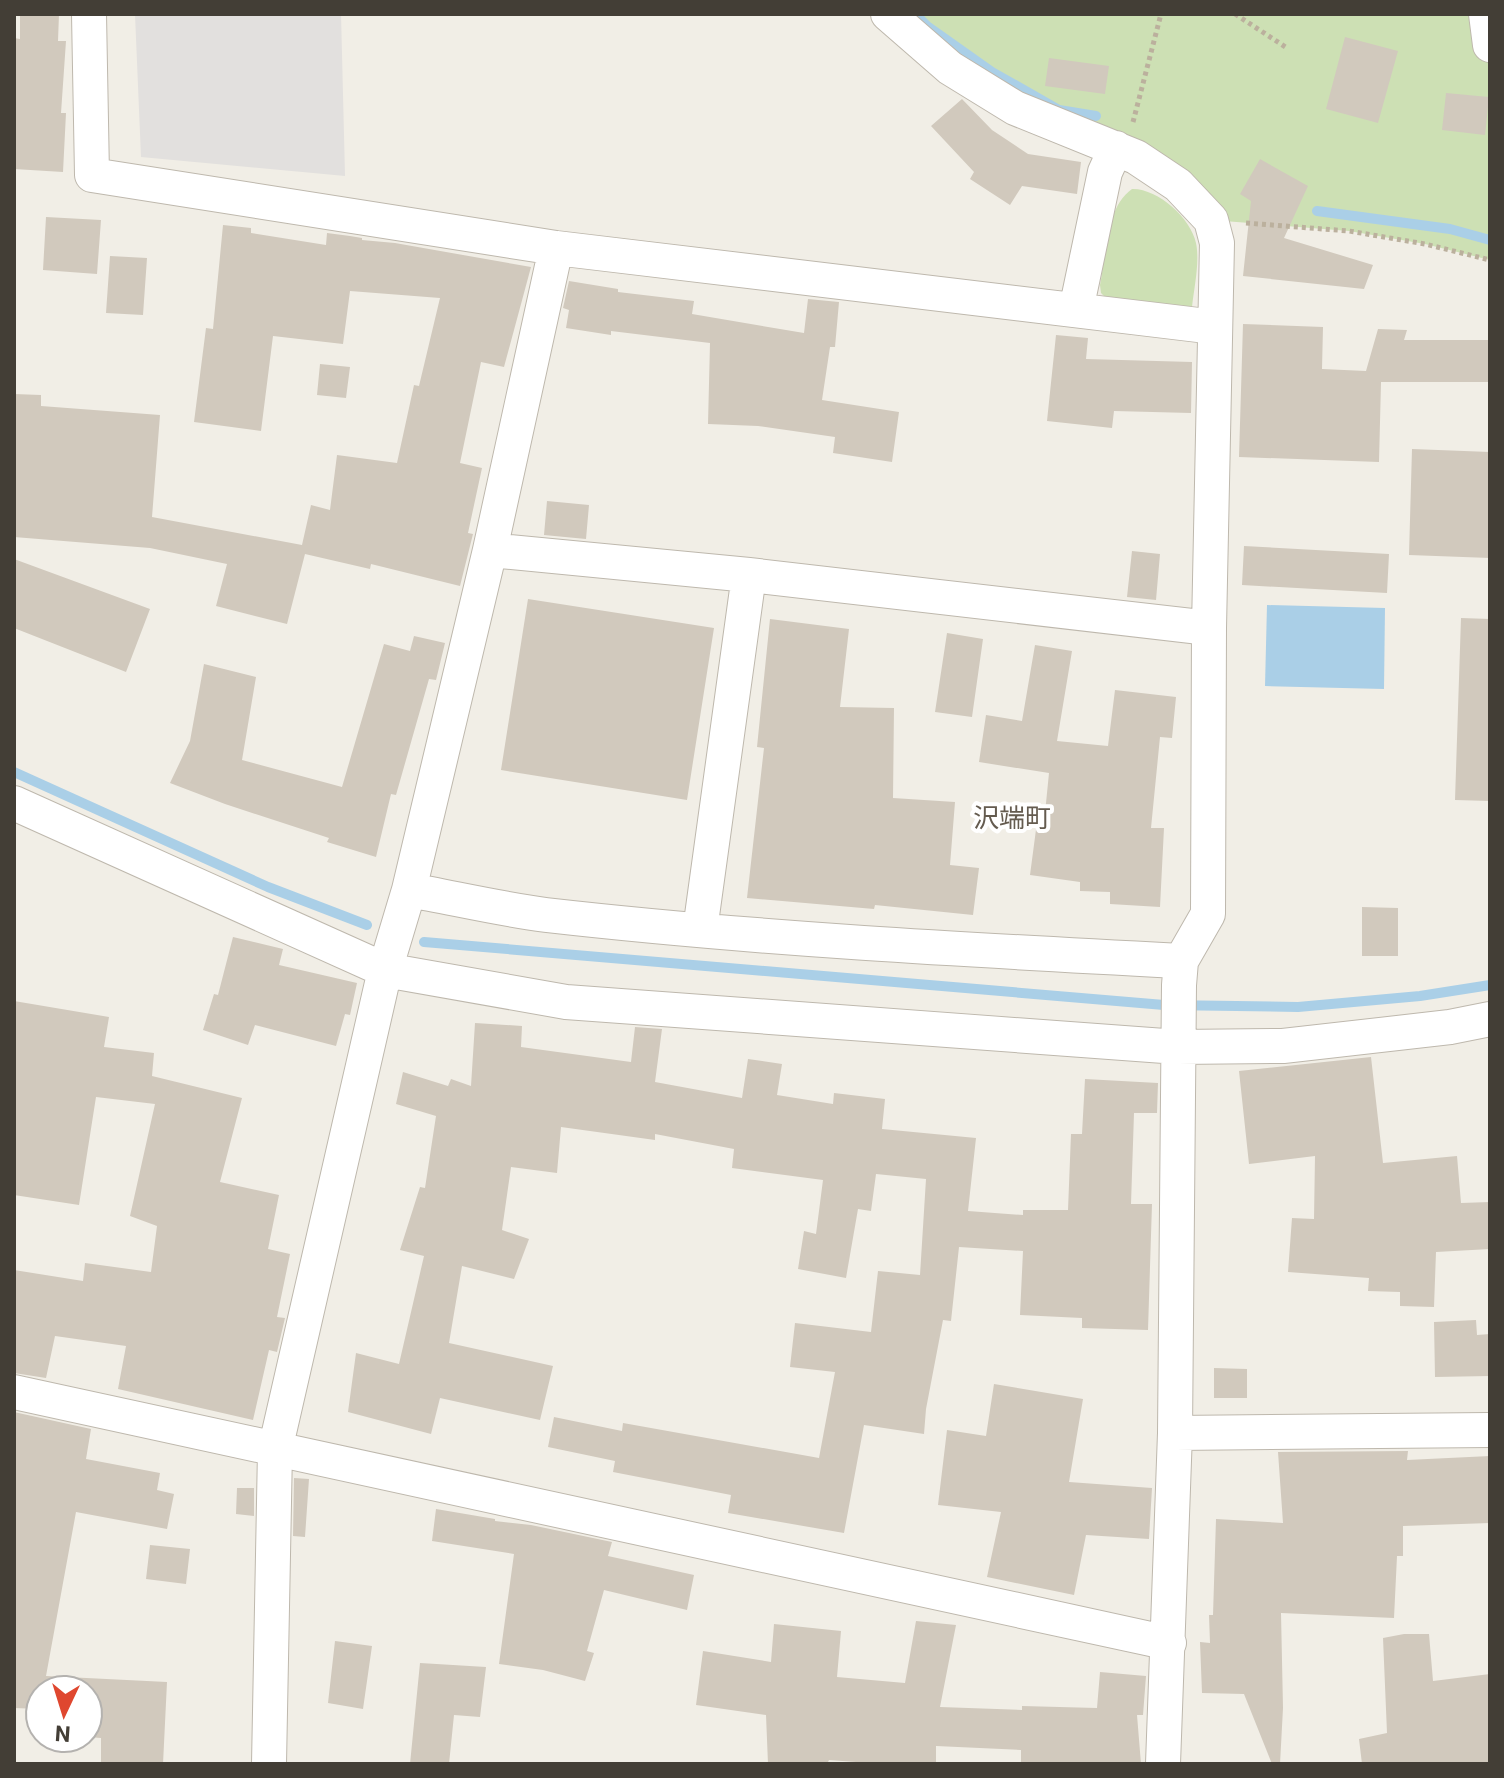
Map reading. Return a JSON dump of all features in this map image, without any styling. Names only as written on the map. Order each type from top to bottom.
[{"type":"street","points":[[89,14],[92,175],[556,248],[1215,327]]},
{"type":"street","points":[[888,14],[950,68],[1015,108],[1124,136],[1136,157],[1178,185],[1211,220],[1217,243],[1209,628],[1208,914],[1180,973],[1175,1433],[1163,1764]]},
{"type":"street","points":[[1486,14],[1490,45]]},
{"type":"street","points":[[1076,310],[1105,172],[1124,136]]},
{"type":"street","points":[[269,1764],[275,1450],[385,970],[409,890],[490,550],[556,248]]},
{"type":"street","points":[[490,550],[749,575],[1209,628]]},
{"type":"street","points":[[700,930],[749,575]]},
{"type":"street","points":[[14,803],[385,970],[566,1002],[1283,1046],[1450,1027],[1490,1019]]},
{"type":"street","points":[[409,890],[543,914],[1180,973]]},
{"type":"street","points":[[14,1392],[1169,1643]]},
{"type":"street","points":[[1175,1433],[1490,1430]]},
{"type":"path","points":[[1124,136],[1161,14]]},
{"type":"path","points":[[1235,14],[1287,48]]},
{"type":"path","points":[[1211,220],[1349,231],[1425,244],[1490,260]]},
{"type":"green space","points":[[888,14],[1490,14],[1490,260],[1425,244],[1349,231],[1211,220],[1091,137]]},
{"type":"green space","points":[[1132,189],[1152,194],[1172,206],[1193,233],[1197,258],[1192,307],[1107,299],[1101,293],[1112,220],[1123,197]]},
{"type":"shaded area","points":[[135,14],[341,14],[345,176],[141,157]]},
{"type":"water","points":[[1267,605],[1385,608],[1384,689],[1265,686]]},
{"type":"building","points":[[20,14],[59,14],[58,41],[66,41],[61,113],[66,113],[63,172],[14,169],[14,38],[20,39]]},
{"type":"building","points":[[1345,37],[1398,51],[1378,123],[1326,109]]},
{"type":"building","points":[[1049,58],[1109,66],[1105,94],[1045,86]]},
{"type":"building","points":[[1446,93],[1489,97],[1485,135],[1442,130]]},
{"type":"building","points":[[962,99],[992,130],[1028,154],[1081,162],[1077,194],[1022,186],[1010,205],[970,179],[974,172],[931,126]]},
{"type":"building","points":[[1260,159],[1308,186],[1284,238],[1373,265],[1364,289],[1243,276],[1251,201],[1240,194]]},
{"type":"building","points":[[46,217],[101,220],[97,274],[43,270]]},
{"type":"building","points":[[223,225],[251,228],[251,233],[326,245],[327,233],[350,236],[531,267],[504,367],[481,362],[460,463],[482,468],[468,533],[473,534],[460,586],[371,564],[370,569],[305,554],[287,624],[216,606],[227,564],[150,548],[14,537],[14,394],[41,395],[41,406],[160,415],[152,517],[302,545],[311,505],[330,510],[337,455],[397,463],[414,385],[419,386],[440,298],[350,291],[343,344],[273,336],[261,431],[194,422],[206,328],[213,329]]},
{"type":"building","points":[[110,256],[147,258],[143,315],[106,313]]},
{"type":"building","points":[[569,281],[618,289],[618,292],[694,301],[692,314],[804,333],[808,299],[839,302],[835,347],[830,347],[822,400],[899,412],[892,462],[833,453],[835,437],[758,426],[708,424],[710,343],[566,328],[569,310],[563,308]]},
{"type":"building","points":[[1243,324],[1323,327],[1322,369],[1366,371],[1378,329],[1407,330],[1404,340],[1490,340],[1490,382],[1381,382],[1379,462],[1239,457]]},
{"type":"building","points":[[1056,335],[1088,338],[1086,359],[1192,362],[1191,413],[1114,411],[1112,428],[1047,421]]},
{"type":"building","points":[[320,364],[350,367],[346,398],[317,395]]},
{"type":"building","points":[[1412,449],[1490,452],[1490,558],[1409,555]]},
{"type":"building","points":[[547,501],[589,505],[586,539],[544,535]]},
{"type":"building","points":[[1244,546],[1389,554],[1387,593],[1242,585]]},
{"type":"building","points":[[1132,551],[1160,554],[1156,600],[1127,597]]},
{"type":"building","points":[[14,559],[150,609],[126,672],[14,628]]},
{"type":"building","points":[[528,599],[714,628],[687,800],[501,770]]},
{"type":"building","points":[[1461,618],[1490,619],[1490,801],[1455,800]]},
{"type":"building","points":[[770,619],[849,629],[840,707],[894,708],[893,798],[955,802],[950,865],[979,868],[973,915],[875,905],[874,909],[747,898],[764,748],[757,747]]},
{"type":"building","points":[[947,633],[983,639],[972,717],[935,712]]},
{"type":"building","points":[[414,636],[445,643],[436,680],[429,679],[396,795],[391,794],[376,857],[327,842],[329,838],[170,783],[190,741],[204,664],[256,677],[242,760],[342,787],[384,644],[410,651]]},
{"type":"building","points":[[1035,645],[1072,651],[1057,741],[1108,746],[1115,690],[1176,697],[1172,738],[1160,737],[1151,828],[1164,828],[1160,907],[1110,904],[1110,892],[1080,891],[1080,882],[1030,875],[1037,822],[1044,823],[1049,773],[979,762],[986,715],[1022,721]]},
{"type":"building","points":[[1362,907],[1398,908],[1398,956],[1362,956]]},
{"type":"building","points":[[233,937],[283,949],[279,965],[357,983],[350,1015],[345,1014],[336,1046],[255,1025],[248,1045],[203,1030],[214,994],[218,995]]},
{"type":"building","points":[[14,1001],[109,1017],[104,1047],[154,1053],[152,1076],[242,1098],[220,1182],[279,1195],[268,1249],[290,1254],[277,1317],[285,1318],[277,1352],[269,1350],[253,1420],[118,1389],[126,1346],[55,1336],[46,1378],[14,1373],[14,1270],[83,1281],[85,1263],[151,1272],[157,1226],[130,1216],[155,1104],[96,1097],[79,1205],[14,1195]]},
{"type":"building","points":[[475,1023],[522,1026],[521,1047],[631,1062],[635,1027],[662,1029],[655,1082],[742,1098],[748,1059],[782,1064],[777,1095],[833,1104],[834,1093],[885,1099],[882,1129],[976,1138],[968,1211],[1023,1215],[1023,1210],[1068,1210],[1071,1134],[1082,1134],[1085,1079],[1158,1083],[1157,1113],[1134,1113],[1131,1204],[1152,1204],[1148,1330],[1082,1328],[1082,1318],[1020,1315],[1023,1251],[959,1247],[951,1321],[943,1320],[924,1434],[864,1425],[844,1533],[728,1513],[731,1495],[613,1472],[615,1461],[548,1447],[554,1417],[622,1431],[623,1423],[819,1458],[835,1372],[790,1367],[795,1323],[871,1332],[878,1271],[920,1275],[926,1179],[876,1174],[871,1211],[858,1209],[846,1278],[798,1269],[804,1231],[816,1234],[823,1180],[732,1168],[734,1149],[655,1134],[655,1140],[561,1127],[557,1173],[511,1167],[502,1230],[529,1239],[514,1279],[462,1266],[449,1343],[553,1366],[540,1420],[440,1398],[431,1434],[348,1412],[356,1353],[399,1364],[424,1256],[400,1250],[420,1187],[425,1188],[436,1116],[396,1104],[403,1072],[448,1086],[451,1079],[471,1086]]},
{"type":"building","points":[[1371,1057],[1383,1163],[1457,1156],[1461,1203],[1490,1202],[1490,1249],[1436,1252],[1434,1307],[1400,1306],[1400,1292],[1368,1291],[1369,1278],[1288,1272],[1292,1218],[1314,1219],[1315,1156],[1249,1164],[1239,1071]]},
{"type":"building","points":[[1476,1320],[1477,1335],[1490,1334],[1490,1376],[1435,1377],[1434,1322]]},
{"type":"building","points":[[1214,1368],[1247,1369],[1247,1398],[1214,1398]]},
{"type":"building","points":[[994,1384],[1083,1399],[1069,1482],[1152,1488],[1149,1539],[1086,1535],[1074,1595],[987,1577],[1001,1512],[938,1505],[947,1430],[986,1436]]},
{"type":"building","points":[[14,1412],[91,1429],[86,1459],[160,1473],[157,1490],[174,1494],[167,1529],[76,1512],[46,1674],[24,1674],[24,1708],[14,1708]]},
{"type":"building","points":[[1408,1451],[1407,1460],[1490,1456],[1490,1523],[1403,1526],[1403,1556],[1397,1556],[1394,1618],[1281,1613],[1283,1708],[1280,1764],[1272,1764],[1244,1694],[1202,1693],[1200,1642],[1210,1643],[1216,1519],[1283,1523],[1278,1452]]},
{"type":"building","points":[[294,1478],[309,1479],[305,1537],[293,1536]]},
{"type":"building","points":[[237,1488],[254,1488],[254,1516],[236,1514]]},
{"type":"building","points":[[436,1509],[612,1542],[608,1556],[694,1575],[687,1610],[604,1590],[587,1651],[594,1653],[585,1681],[543,1670],[499,1664],[514,1554],[432,1541]]},
{"type":"building","points":[[150,1545],[190,1549],[186,1584],[146,1579]]},
{"type":"building","points":[[916,1621],[956,1625],[940,1707],[1022,1710],[1022,1706],[1097,1708],[1100,1672],[1146,1676],[1143,1715],[1137,1715],[1141,1764],[1021,1764],[1021,1750],[936,1746],[936,1764],[829,1760],[827,1764],[768,1764],[766,1715],[696,1705],[703,1651],[771,1662],[774,1624],[841,1631],[837,1677],[905,1683]]},
{"type":"building","points":[[1429,1634],[1433,1681],[1490,1674],[1490,1764],[1362,1764],[1359,1739],[1387,1733],[1383,1638]]},
{"type":"building","points":[[335,1641],[372,1646],[363,1709],[328,1703]]},
{"type":"building","points":[[420,1663],[486,1667],[480,1717],[454,1715],[449,1764],[410,1764]]},
{"type":"building","points":[[104,1679],[167,1682],[163,1764],[101,1764],[101,1754],[104,1754]]},
{"type":"waterway","points":[[915,14],[992,72],[1059,110],[1096,116]]},
{"type":"waterway","points":[[1317,211],[1450,229],[1490,240]]},
{"type":"waterway","points":[[14,772],[268,887],[367,925]]},
{"type":"waterway","points":[[424,942],[1164,1005],[1298,1007],[1420,996],[1490,985]]},
{"type":"district","name":"沢端町","points":[[1012,818]]}]
